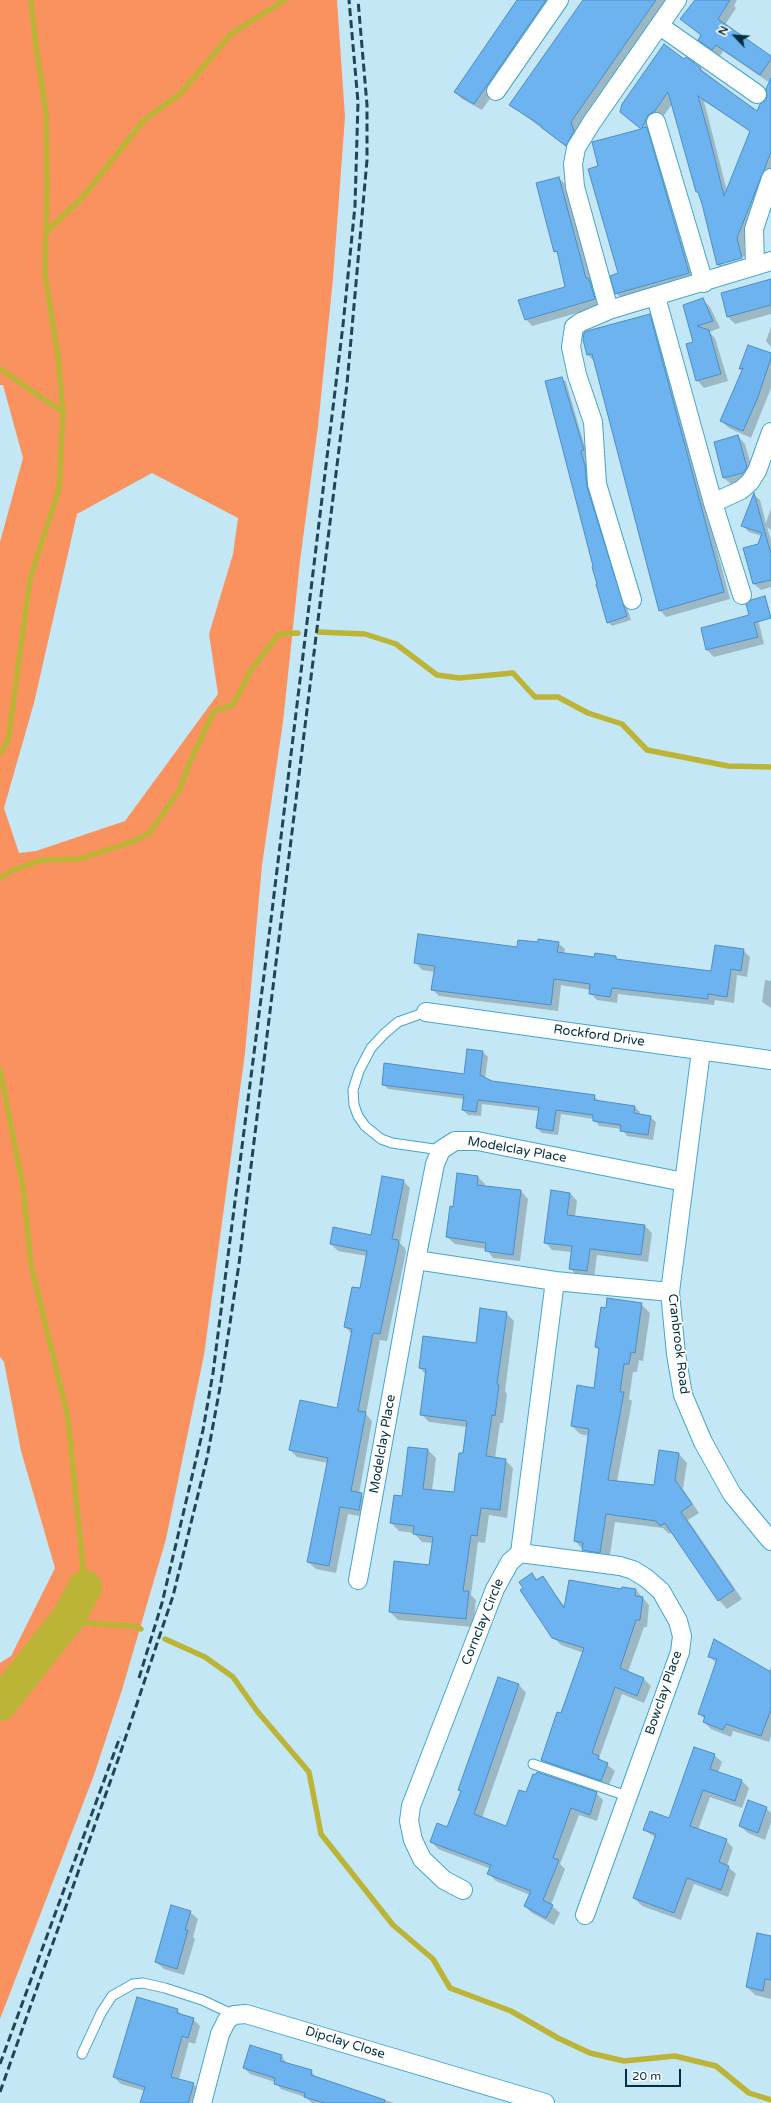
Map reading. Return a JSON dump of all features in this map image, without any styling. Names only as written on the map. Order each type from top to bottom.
[{"type":"street","points":[[496,90],[559,0]]},
{"type":"street","points":[[609,310],[575,187],[573,164],[576,148],[592,122],[677,0]]},
{"type":"street","points":[[660,26],[757,94]]},
{"type":"street","points":[[656,122],[704,283]]},
{"type":"street","points":[[632,600],[597,484],[593,422],[576,375],[571,347],[574,327],[581,322],[609,310],[704,283],[763,263],[754,229],[771,178]]},
{"type":"street","points":[[656,297],[713,503],[742,595]]},
{"type":"street","points":[[713,503],[741,490],[750,482],[757,471],[771,432]]},
{"type":"street","name":"Rockford Drive","points":[[426,1012],[771,1060]]},
{"type":"street","name":"Cranbrook Road","points":[[701,1051],[670,1292],[676,1354],[686,1402],[703,1442],[732,1494],[771,1541]]},
{"type":"street","name":"Modelclay Place","points":[[358,1580],[416,1260],[435,1164],[441,1150],[455,1141],[476,1141],[684,1182]]},
{"type":"street","points":[[416,1260],[555,1281],[670,1292]]},
{"type":"street","points":[[520,1553],[555,1281]]},
{"type":"street","name":"Bowclay Place","points":[[520,1553],[620,1566],[633,1570],[646,1578],[661,1591],[678,1621],[682,1636],[680,1652],[585,1915]]},
{"type":"street","name":"Cornclay Circle","points":[[463,1890],[444,1880],[422,1859],[413,1840],[409,1821],[411,1806],[495,1589],[510,1562],[520,1553]]},
{"type":"street","name":"Dipclay Close","points":[[234,2015],[246,2014],[545,2103]]},
{"type":"street","points":[[205,2102],[220,2034],[227,2020],[234,2015]]},
{"type":"lane","points":[[426,1012],[398,1022],[371,1048],[357,1077],[353,1090],[354,1105],[358,1116],[365,1126],[381,1138],[392,1143],[441,1150]]},
{"type":"lane","points":[[533,1764],[627,1796]]},
{"type":"lane","points":[[82,2054],[101,2013],[112,1996],[132,1984],[143,1983],[165,1988],[202,2000],[234,2015]]},
{"type":"shaded area","points":[[0,0],[337,0],[345,117],[333,279],[318,426],[300,561],[283,722],[262,865],[245,1053],[204,1355],[166,1539],[122,1690],[94,1775],[0,2019],[0,1663],[11,1656],[55,1568],[21,1451],[4,1362],[0,1357],[0,542],[23,458],[3,385],[0,385]],"holes":[[[152,473],[238,518],[233,554],[209,634],[218,694],[125,821],[36,851],[19,853],[4,808],[34,703],[77,514]]]},
{"type":"building","points":[[517,0],[546,0],[474,104],[454,92]]},
{"type":"building","points":[[583,0],[656,0],[571,122],[574,131],[566,146],[541,127],[542,126],[509,105]]},
{"type":"building","points":[[695,0],[730,0],[718,19],[771,56],[771,59],[760,75],[716,45],[712,50],[698,40],[701,35],[680,19]]},
{"type":"building","points":[[664,44],[684,59],[686,57],[701,68],[700,70],[757,111],[760,104],[766,100],[766,89],[771,78],[771,152],[737,238],[742,258],[717,265],[702,204],[698,192],[696,192],[668,92],[654,112],[648,115],[642,128],[647,127],[689,273],[615,294],[610,276],[618,273],[588,169],[598,166],[592,142],[641,129],[620,112],[622,104]],"holes":[[[698,96],[750,131],[724,196]]]},
{"type":"building","points":[[559,177],[586,278],[588,278],[590,282],[595,299],[525,320],[518,300],[565,287],[557,251],[554,252],[536,183]]},
{"type":"building","points":[[771,279],[771,305],[727,317],[721,293]]},
{"type":"building","points":[[703,298],[713,321],[697,326],[709,330],[721,374],[696,381],[686,344],[693,342],[683,305]]},
{"type":"building","points":[[650,314],[724,592],[659,611],[592,354],[587,355],[583,340],[584,333],[587,331]]},
{"type":"building","points":[[748,345],[771,353],[771,358],[758,397],[743,431],[720,421],[743,368],[739,369]]},
{"type":"building","points":[[562,377],[584,450],[581,451],[585,466],[587,487],[627,616],[607,623],[545,381]]},
{"type":"building","points":[[738,435],[747,467],[743,473],[723,478],[714,442]]},
{"type":"building","points":[[754,493],[771,554],[771,580],[753,584],[743,548],[758,544],[762,533],[741,526]]},
{"type":"building","points":[[765,596],[771,618],[754,623],[758,637],[706,650],[701,628],[749,615],[746,604],[751,600]]},
{"type":"building","points":[[418,934],[517,947],[518,940],[538,942],[538,939],[559,942],[557,952],[594,957],[595,953],[616,956],[616,959],[711,971],[715,945],[744,949],[741,971],[731,969],[727,997],[708,994],[708,999],[612,988],[610,997],[589,994],[590,984],[554,979],[551,1005],[431,990],[435,966],[414,963]]},
{"type":"building","points":[[467,1049],[483,1051],[480,1075],[492,1081],[595,1095],[594,1100],[635,1106],[634,1113],[651,1116],[648,1135],[620,1131],[621,1125],[593,1121],[593,1115],[556,1110],[553,1131],[536,1128],[539,1107],[478,1100],[476,1112],[462,1110],[464,1095],[382,1085],[384,1063],[464,1074]]},
{"type":"building","points":[[457,1173],[478,1176],[477,1185],[521,1190],[513,1255],[485,1251],[486,1243],[446,1237],[450,1206],[453,1207]]},
{"type":"building","points":[[382,1176],[404,1180],[392,1239],[398,1240],[399,1244],[380,1334],[373,1333],[358,1411],[366,1412],[351,1491],[362,1493],[359,1510],[340,1507],[329,1566],[307,1562],[328,1458],[289,1450],[300,1400],[337,1408],[352,1329],[344,1327],[352,1287],[360,1288],[367,1251],[330,1244],[333,1227],[371,1235]]},
{"type":"building","points":[[551,1190],[570,1193],[567,1215],[645,1225],[641,1255],[590,1249],[587,1271],[569,1269],[572,1246],[544,1243]]},
{"type":"building","points":[[607,1298],[642,1303],[635,1353],[631,1352],[629,1364],[624,1364],[620,1392],[624,1392],[608,1480],[654,1485],[659,1450],[679,1453],[675,1480],[692,1504],[681,1512],[734,1590],[718,1601],[665,1523],[660,1526],[656,1521],[606,1514],[600,1553],[582,1550],[583,1543],[574,1541],[589,1429],[571,1426],[577,1385],[594,1388],[599,1348],[595,1347],[601,1307],[606,1308]]},
{"type":"building","points":[[480,1308],[507,1312],[497,1384],[499,1385],[495,1416],[492,1415],[486,1456],[506,1459],[500,1510],[481,1508],[477,1536],[471,1535],[463,1591],[469,1591],[466,1619],[389,1612],[394,1561],[429,1565],[433,1537],[413,1534],[414,1526],[390,1523],[394,1495],[402,1496],[408,1447],[428,1449],[423,1489],[454,1492],[459,1453],[463,1453],[467,1421],[420,1415],[426,1369],[419,1368],[423,1336],[476,1343]]},
{"type":"building","points":[[532,1573],[536,1580],[543,1576],[564,1608],[569,1580],[621,1589],[622,1587],[636,1589],[635,1596],[643,1597],[640,1620],[636,1620],[620,1668],[644,1678],[637,1696],[615,1687],[592,1753],[599,1756],[598,1759],[608,1763],[601,1781],[541,1760],[557,1712],[561,1713],[584,1648],[552,1638],[520,1590],[523,1588],[519,1582]]},
{"type":"building","points":[[714,1639],[771,1672],[771,1710],[761,1736],[726,1724],[723,1730],[703,1722],[705,1716],[698,1714],[717,1659],[708,1657]]},
{"type":"building","points":[[498,1677],[519,1684],[474,1814],[506,1826],[519,1790],[526,1792],[533,1774],[535,1775],[537,1772],[597,1792],[590,1815],[571,1808],[553,1858],[559,1860],[543,1900],[553,1905],[546,1918],[524,1906],[531,1891],[487,1874],[491,1865],[430,1842],[437,1823],[447,1827],[461,1791],[458,1790]]},
{"type":"building","points":[[694,1747],[715,1754],[710,1769],[742,1780],[735,1801],[703,1790],[690,1826],[727,1839],[719,1862],[729,1866],[721,1890],[687,1878],[674,1913],[633,1898],[656,1834],[643,1830],[650,1811],[669,1818]]},
{"type":"building","points":[[748,1800],[767,1807],[758,1833],[739,1826]]},
{"type":"building","points":[[171,1905],[191,1911],[185,1930],[188,1930],[177,1969],[155,1962]]},
{"type":"building","points":[[757,1933],[771,1936],[771,1980],[765,1979],[763,1991],[746,1987]]},
{"type":"building","points":[[137,1997],[178,2009],[177,2013],[194,2018],[188,2038],[182,2036],[171,2077],[194,2083],[188,2103],[140,2103],[145,2087],[113,2077]]},
{"type":"building","points":[[250,2045],[282,2055],[280,2061],[312,2070],[311,2075],[385,2100],[384,2103],[325,2103],[304,2097],[305,2093],[274,2084],[275,2078],[243,2068]]},
{"type":"waterway","points":[[0,753],[8,741],[30,579],[59,489],[63,412],[58,356],[45,274],[47,188],[46,112],[31,0]]},
{"type":"waterway","points":[[46,232],[82,198],[144,120],[180,94],[231,34],[285,0]]},
{"type":"waterway","points":[[0,369],[63,412]]},
{"type":"waterway","points":[[318,632],[365,634],[396,644],[437,675],[459,678],[513,673],[535,697],[558,697],[588,713],[622,724],[647,750],[728,766],[771,767]]},
{"type":"waterway","points":[[0,878],[13,870],[42,860],[79,859],[126,844],[149,834],[180,789],[190,762],[214,711],[233,705],[251,670],[279,634],[298,633]]},
{"type":"waterway","points":[[0,1069],[23,1187],[31,1264],[68,1418],[85,1587]]},
{"type":"waterway","points":[[0,1704],[69,1617],[85,1587]]},
{"type":"waterway","points":[[63,1624],[73,1622],[134,1626],[141,1629]]},
{"type":"waterway","points":[[165,1639],[205,1657],[233,1677],[257,1711],[309,1772],[321,1834],[393,1925],[433,1959],[450,1988],[511,2011],[558,2038],[590,2053],[624,2061],[675,2056],[716,2066],[749,2093],[771,2100]]},
{"type":"railway","points":[[139,1678],[162,1603],[203,1430],[213,1373],[269,936],[343,325],[355,206],[358,102],[349,0]]},
{"type":"railway","points":[[0,2092],[119,1757],[173,1596],[207,1458],[221,1382],[239,1264],[347,384],[367,160],[367,105],[358,0]]},
{"type":"railway","points":[[0,2064],[120,1737]]}]
